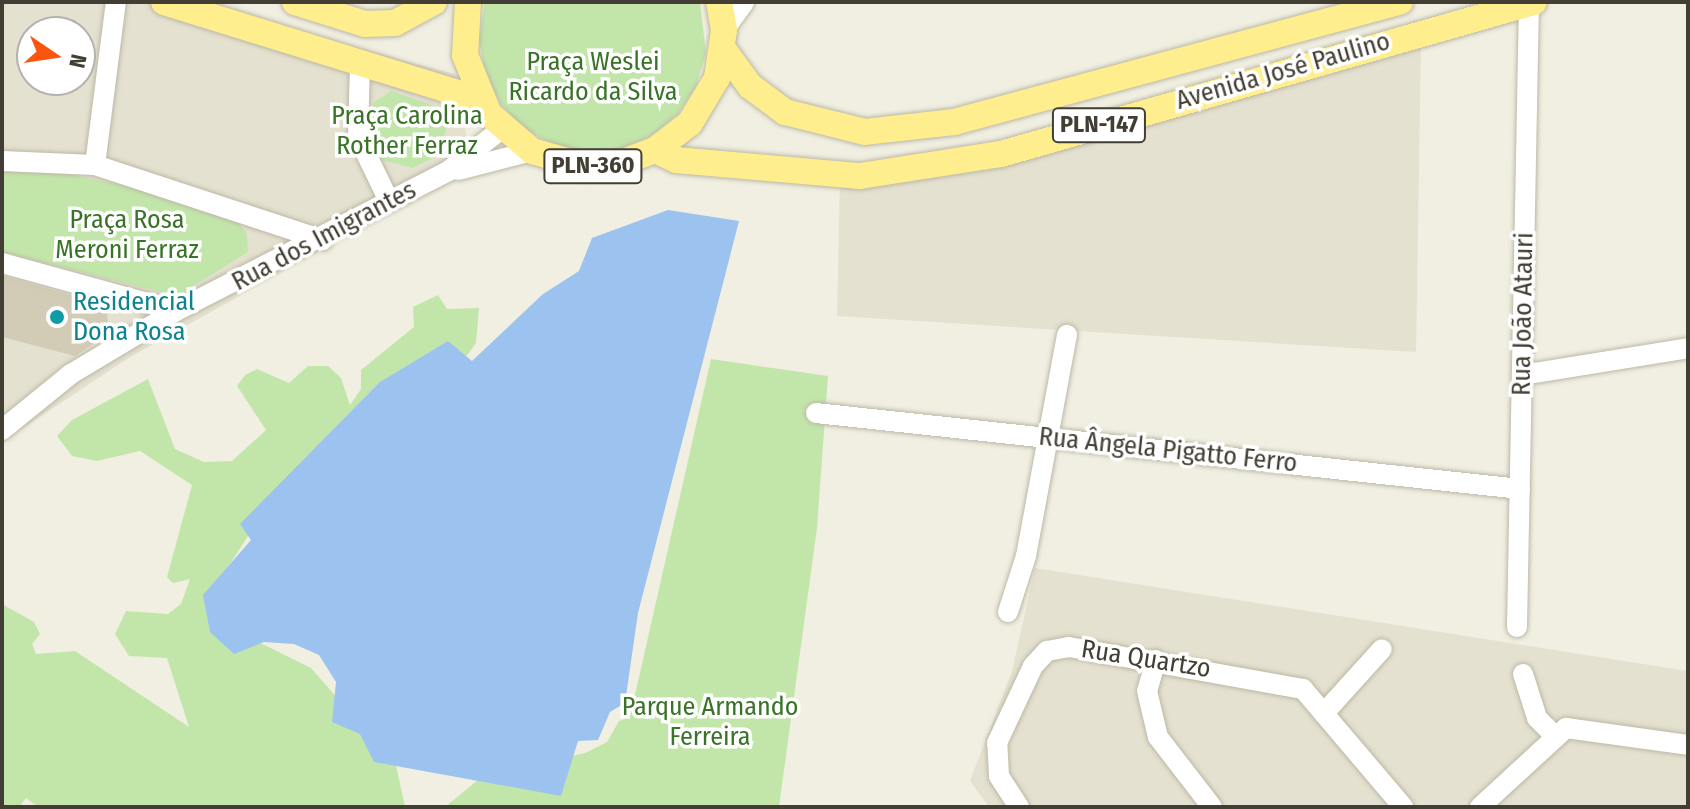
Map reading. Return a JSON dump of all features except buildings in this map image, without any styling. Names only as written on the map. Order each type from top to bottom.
[{"type":"main road","points":[[164,2],[480,100]]},
{"type":"main road","points":[[295,2],[365,24],[395,23],[434,2]]},
{"type":"main road","name":"PLN-360","points":[[468,2],[465,55],[480,100],[503,128],[532,151],[585,166],[615,165],[655,150],[704,104],[724,39],[719,2]]},
{"type":"main road","name":"Avenida José Paulino","points":[[724,39],[750,86],[785,112],[865,132],[954,122],[1400,2]]},
{"type":"main road","name":"Avenida José Paulino","points":[[655,150],[676,160],[860,176],[1001,154],[1531,2]]},
{"type":"main road","points":[[1111,82],[1131,116]]},
{"type":"main road","points":[[1105,123],[1111,82]]},
{"type":"street","points":[[95,165],[116,2]]},
{"type":"street","points":[[724,39],[744,2]]},
{"type":"street","name":"Rua João Atauri","points":[[1517,627],[1531,2]]},
{"type":"street","points":[[360,64],[358,137],[389,201]]},
{"type":"street","name":"Rua dos Imigrantes","points":[[6,420],[71,374],[176,311],[323,240],[389,201],[447,172],[503,128]]},
{"type":"street","name":"Rua dos Imigrantes","points":[[447,172],[532,151]]},
{"type":"street","points":[[2,161],[95,165],[323,240]]},
{"type":"street","points":[[2,263],[176,311]]},
{"type":"street","points":[[1008,612],[1026,556],[1067,335]]},
{"type":"street","points":[[1522,375],[1688,348]]},
{"type":"street","name":"Rua Ângela Pigatto Ferro","points":[[816,413],[1520,489]]},
{"type":"street","name":"Rua Quartzo","points":[[1019,807],[999,776],[997,743],[1033,666],[1047,651],[1069,647],[1284,681],[1303,689],[1403,807]]},
{"type":"street","points":[[1324,713],[1382,649]]},
{"type":"street","points":[[1156,660],[1147,691],[1158,737],[1212,807]]},
{"type":"street","points":[[1523,674],[1537,718],[1553,734]]},
{"type":"street","points":[[1480,807],[1530,766],[1553,734],[1566,728],[1688,745]]},
{"type":"shaded area","points":[[2,2],[185,2],[455,74],[472,166],[127,359],[2,442]]},
{"type":"shaded area","points":[[1421,44],[1416,352],[837,316],[840,182]]},
{"type":"shaded area","points":[[1035,568],[1688,671],[1688,807],[989,807],[970,781],[1012,671]]},
{"type":"green space","name":"Praça Weslei Ricardo da Silva","points":[[485,2],[700,2],[706,53],[696,86],[678,114],[651,136],[620,149],[586,152],[553,144],[523,128],[500,103],[485,73],[479,39]]},
{"type":"green space","name":"Praça Carolina Rother Ferraz","points":[[391,91],[438,107],[448,122],[439,155],[413,168],[378,159],[366,131],[374,102]]},
{"type":"green space","name":"Praça Rosa Meroni Ferraz","points":[[46,170],[152,191],[237,221],[247,234],[248,252],[177,296],[2,252],[2,171]]},
{"type":"green space","points":[[438,295],[447,309],[479,308],[476,343],[466,357],[272,499],[217,584],[222,624],[311,668],[396,765],[405,807],[38,807],[26,798],[19,807],[2,807],[2,604],[34,622],[40,634],[32,644],[36,654],[75,651],[189,727],[167,658],[129,656],[115,634],[126,611],[168,614],[181,604],[190,579],[173,583],[167,577],[192,485],[140,451],[97,461],[72,456],[57,436],[72,420],[148,379],[175,449],[204,462],[232,461],[266,430],[237,386],[245,375],[257,369],[289,383],[308,366],[328,366],[341,378],[350,405],[361,389],[361,370],[414,327],[413,307]]},
{"type":"green space","name":"Parque Armando Ferreira","points":[[711,359],[828,376],[817,528],[779,807],[445,807],[484,775],[585,753],[607,742],[619,721],[630,717]]},
{"type":"water","points":[[668,210],[739,221],[638,613],[625,703],[610,712],[598,740],[578,741],[561,796],[374,762],[360,734],[332,722],[336,682],[319,655],[294,644],[264,642],[234,654],[210,632],[203,595],[251,540],[240,524],[380,382],[448,341],[472,361],[543,294],[579,271],[592,238]]},
{"type":"place","name":"Residencial Dona Rosa","points":[[57,317]]}]
